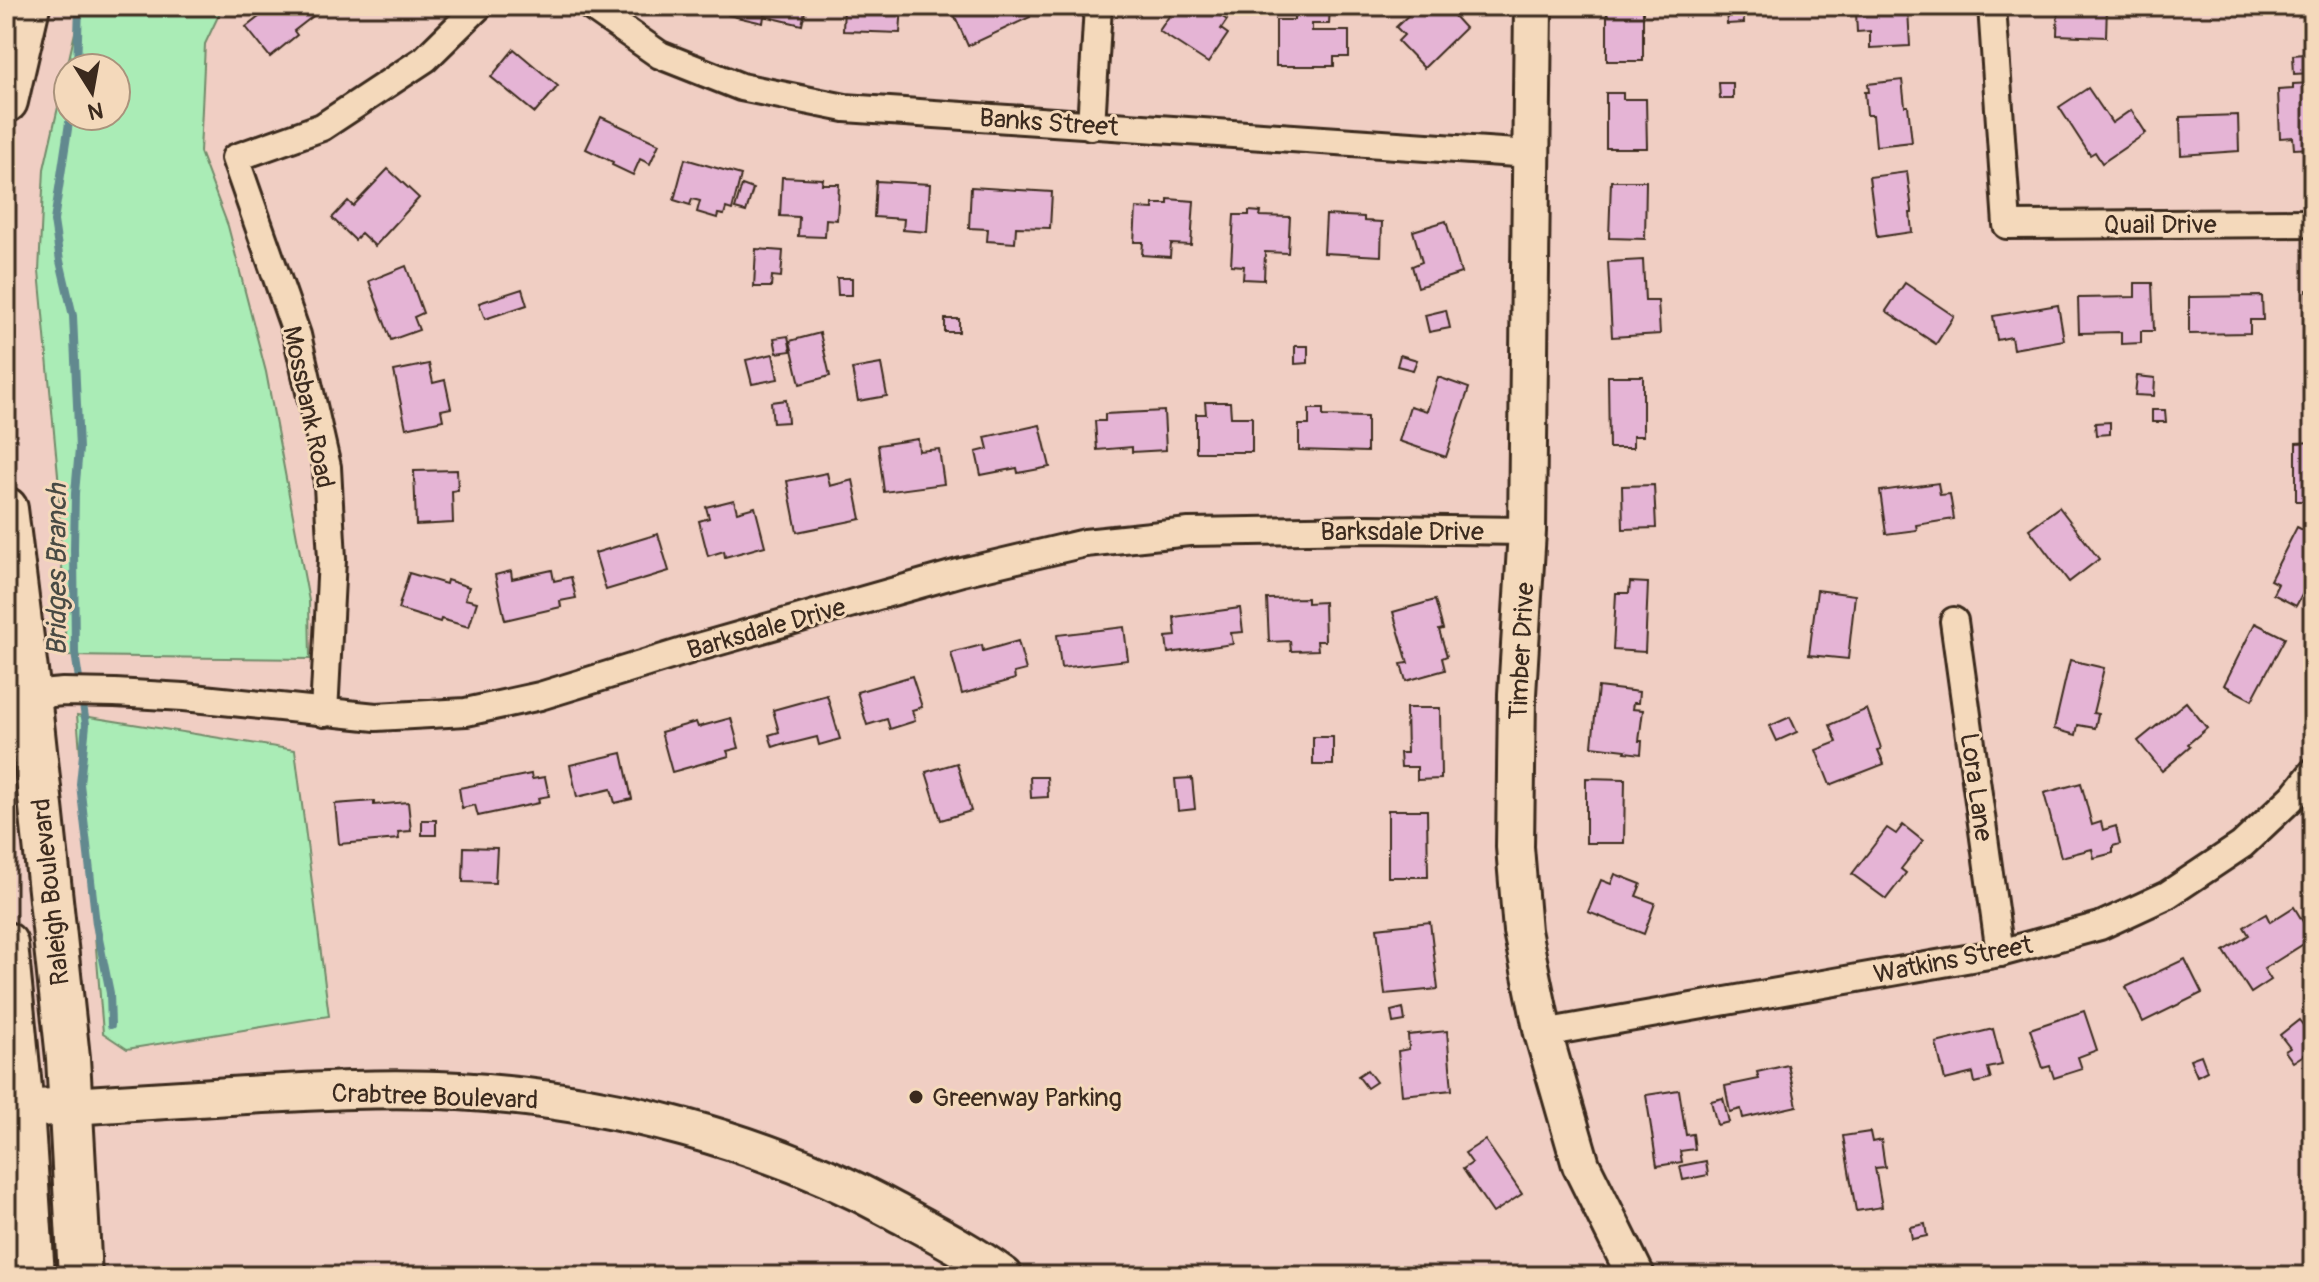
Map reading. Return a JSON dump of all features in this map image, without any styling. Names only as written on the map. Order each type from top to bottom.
[{"type":"main road","points":[[6,101],[12,46],[28,6]]},
{"type":"main road","name":"Raleigh Boulevard","points":[[6,509],[17,696],[68,1058],[80,1276]]},
{"type":"main road","name":"Raleigh Boulevard","points":[[6,944],[22,1109],[33,1274]]},
{"type":"street","name":"Mossbank Road","points":[[324,713],[332,559],[327,467],[297,335],[235,158],[322,127],[425,59],[479,6]]},
{"type":"street","name":"Banks Street","points":[[590,6],[660,55],[741,87],[845,108],[1531,154]]},
{"type":"street","points":[[1091,126],[1098,6]]},
{"type":"street","name":"Timber Drive","points":[[1533,6],[1527,531],[1517,694],[1515,847],[1522,931],[1543,1033],[1581,1165],[1636,1276]]},
{"type":"street","name":"Quail Drive","points":[[1992,6],[2007,225],[2313,223]]},
{"type":"street","name":"Barksdale Drive","points":[[17,696],[63,692],[184,697],[376,717],[466,712],[540,696],[962,572],[1085,543],[1189,532],[1368,529],[1527,531]]},
{"type":"street","name":"Lora Lane","points":[[1954,621],[2000,953]]},
{"type":"street","name":"Watkins Street","points":[[1543,1033],[2000,953],[2100,926],[2167,895],[2242,845],[2294,796],[2313,772]]},
{"type":"street","name":"Crabtree Boulevard","points":[[22,1109],[392,1089],[527,1097],[596,1107],[660,1122],[808,1169],[870,1197],[1004,1276]]},
{"type":"green space","points":[[81,6],[223,6],[205,44],[200,152],[228,226],[266,372],[309,601],[310,659],[66,656],[58,475],[39,271],[44,169],[52,132],[132,132],[132,52],[71,52]]},
{"type":"green space","points":[[77,715],[295,750],[329,1016],[127,1049],[103,1033]]},
{"type":"building","points":[[273,6],[319,6],[321,10],[294,31],[297,35],[270,57],[246,27]]},
{"type":"building","points":[[730,6],[806,6],[802,25],[764,16],[763,23],[728,15]]},
{"type":"building","points":[[844,6],[902,6],[900,33],[843,31]]},
{"type":"building","points":[[965,6],[1025,6],[1030,17],[968,46],[953,12]]},
{"type":"building","points":[[1176,6],[1185,6],[1198,14],[1206,6],[1227,20],[1221,29],[1228,34],[1208,63],[1159,31]]},
{"type":"building","points":[[1294,6],[1330,6],[1329,24],[1312,24],[1312,31],[1349,31],[1349,57],[1334,57],[1334,66],[1276,66],[1276,20],[1294,20]]},
{"type":"building","points":[[1418,6],[1426,11],[1431,6],[1445,6],[1465,28],[1424,68],[1398,41],[1404,35],[1396,27]]},
{"type":"building","points":[[1607,6],[1643,6],[1643,61],[1607,61]]},
{"type":"building","points":[[1726,6],[1743,6],[1744,23],[1727,24]]},
{"type":"building","points":[[1870,6],[1906,6],[1910,46],[1870,48],[1870,31],[1857,32],[1856,13],[1871,12]]},
{"type":"building","points":[[2058,6],[2107,6],[2106,37],[2057,35]]},
{"type":"building","points":[[2291,6],[2313,6],[2313,28],[2303,27],[2305,8]]},
{"type":"building","points":[[514,49],[558,86],[535,113],[491,77]]},
{"type":"building","points":[[2313,54],[2313,73],[2294,74],[2293,55]]},
{"type":"building","points":[[1902,80],[1912,142],[1876,146],[1873,115],[1867,115],[1865,92],[1869,92],[1868,84]]},
{"type":"building","points":[[1719,83],[1733,83],[1733,99],[1720,99]]},
{"type":"building","points":[[2313,83],[2313,148],[2294,149],[2293,137],[2280,138],[2278,90],[2293,89],[2293,84]]},
{"type":"building","points":[[2088,88],[2112,123],[2131,110],[2146,133],[2102,163],[2095,152],[2090,155],[2059,107]]},
{"type":"building","points":[[1606,93],[1623,93],[1623,99],[1646,99],[1647,148],[1606,148]]},
{"type":"building","points":[[2238,115],[2239,151],[2181,155],[2180,117]]},
{"type":"building","points":[[601,117],[659,144],[650,164],[640,159],[633,175],[586,149]]},
{"type":"building","points":[[685,159],[741,175],[732,210],[726,208],[724,215],[718,214],[717,218],[697,212],[700,201],[692,199],[690,205],[674,200]]},
{"type":"building","points":[[388,169],[419,198],[375,246],[361,233],[355,240],[332,218],[348,201],[353,206]]},
{"type":"building","points":[[1907,172],[1912,232],[1877,237],[1869,177]]},
{"type":"building","points":[[782,177],[823,179],[822,184],[839,184],[837,220],[826,219],[825,237],[798,236],[799,217],[780,216]]},
{"type":"building","points":[[876,181],[930,184],[927,232],[903,230],[904,219],[874,217]]},
{"type":"building","points":[[1611,181],[1646,181],[1645,239],[1609,238]]},
{"type":"building","points":[[742,185],[753,189],[746,212],[735,209]]},
{"type":"building","points":[[971,187],[1052,192],[1050,228],[1016,227],[1015,243],[987,241],[988,229],[969,228]]},
{"type":"building","points":[[1168,199],[1194,201],[1191,245],[1171,244],[1170,257],[1142,255],[1143,242],[1134,242],[1136,208],[1153,209],[1153,204],[1168,204]]},
{"type":"building","points":[[1249,211],[1261,212],[1260,216],[1290,217],[1288,253],[1265,252],[1264,280],[1243,279],[1244,266],[1231,265],[1234,215],[1249,215]]},
{"type":"building","points":[[1326,215],[1364,217],[1364,221],[1382,222],[1381,256],[1324,253]]},
{"type":"building","points":[[1446,221],[1461,273],[1418,287],[1412,266],[1422,262],[1413,231]]},
{"type":"building","points":[[756,249],[783,251],[781,277],[772,276],[771,287],[754,287]]},
{"type":"building","points":[[1643,260],[1645,301],[1658,301],[1660,334],[1612,337],[1608,262]]},
{"type":"building","points":[[406,266],[423,313],[414,317],[419,330],[391,340],[369,281]]},
{"type":"building","points":[[837,278],[852,278],[852,295],[838,295]]},
{"type":"building","points":[[1905,283],[1954,316],[1936,344],[1886,311]]},
{"type":"building","points":[[2135,283],[2152,283],[2154,331],[2141,331],[2141,343],[2121,344],[2121,332],[2079,333],[2078,298],[2135,297]]},
{"type":"building","points":[[522,289],[527,305],[485,319],[479,303]]},
{"type":"building","points":[[2307,290],[2313,290],[2313,347],[2308,347]]},
{"type":"building","points":[[2262,296],[2263,320],[2250,320],[2250,333],[2189,334],[2189,297]]},
{"type":"building","points":[[2058,305],[2064,340],[2013,349],[2011,337],[1997,340],[1993,316]]},
{"type":"building","points":[[1446,310],[1450,328],[1429,332],[1425,315]]},
{"type":"building","points":[[945,319],[959,319],[959,332],[945,332]]},
{"type":"building","points":[[820,333],[830,376],[800,384],[790,341]]},
{"type":"building","points":[[788,336],[791,351],[777,353],[774,338]]},
{"type":"building","points":[[1295,346],[1308,346],[1308,363],[1295,364]]},
{"type":"building","points":[[773,354],[778,379],[752,384],[746,360]]},
{"type":"building","points":[[1400,355],[1417,360],[1413,370],[1397,366]]},
{"type":"building","points":[[429,364],[433,383],[445,380],[451,408],[441,410],[443,420],[406,428],[394,371]]},
{"type":"building","points":[[881,364],[887,396],[858,401],[852,369]]},
{"type":"building","points":[[1608,376],[1643,376],[1643,436],[1633,436],[1633,448],[1609,448]]},
{"type":"building","points":[[2137,376],[2155,378],[2154,396],[2135,395]]},
{"type":"building","points":[[1438,377],[1469,388],[1446,457],[1399,441],[1410,406],[1427,411]]},
{"type":"building","points":[[786,400],[788,422],[773,423],[771,402]]},
{"type":"building","points":[[1205,402],[1230,402],[1231,417],[1252,417],[1252,452],[1196,452],[1196,414],[1206,414]]},
{"type":"building","points":[[1309,409],[1323,409],[1323,416],[1367,417],[1367,452],[1299,450],[1299,425],[1309,425]]},
{"type":"building","points":[[2152,410],[2165,410],[2166,422],[2152,422]]},
{"type":"building","points":[[1164,411],[1166,450],[1132,452],[1132,447],[1097,450],[1095,421],[1105,421],[1105,414]]},
{"type":"building","points":[[2110,422],[2110,434],[2096,435],[2095,423]]},
{"type":"building","points":[[1040,425],[1050,467],[1018,473],[1017,468],[981,475],[976,452],[988,449],[985,437]]},
{"type":"building","points":[[918,439],[919,451],[939,449],[944,484],[884,492],[878,445]]},
{"type":"building","points":[[2313,442],[2313,501],[2296,501],[2296,443]]},
{"type":"building","points":[[457,470],[458,490],[452,491],[453,523],[416,525],[414,471]]},
{"type":"building","points":[[827,473],[830,486],[853,480],[861,519],[797,532],[787,481]]},
{"type":"building","points":[[1938,483],[1940,495],[1950,494],[1954,519],[1916,525],[1917,530],[1886,534],[1880,491]]},
{"type":"building","points":[[1654,485],[1656,528],[1623,529],[1622,486]]},
{"type":"building","points":[[734,500],[737,512],[755,507],[765,546],[725,557],[724,551],[708,556],[699,521],[709,518],[706,507]]},
{"type":"building","points":[[2059,507],[2099,559],[2069,582],[2029,529]]},
{"type":"building","points":[[2297,527],[2313,535],[2313,575],[2296,606],[2273,594],[2278,584],[2270,580]]},
{"type":"building","points":[[658,534],[669,571],[606,590],[595,553]]},
{"type":"building","points":[[552,570],[554,581],[571,577],[576,598],[560,601],[561,607],[505,620],[495,575],[511,571],[512,579]]},
{"type":"building","points":[[409,573],[469,587],[465,599],[477,602],[469,627],[398,609]]},
{"type":"building","points":[[1630,582],[1648,583],[1645,652],[1613,650],[1616,593],[1629,593]]},
{"type":"building","points":[[1817,590],[1855,595],[1848,659],[1809,655]]},
{"type":"building","points":[[1307,598],[1307,603],[1324,602],[1325,641],[1317,641],[1318,650],[1291,651],[1290,641],[1269,642],[1267,599]]},
{"type":"building","points":[[1435,600],[1447,656],[1442,658],[1445,670],[1406,681],[1401,664],[1408,663],[1393,612]]},
{"type":"building","points":[[1240,608],[1243,632],[1231,633],[1233,644],[1168,653],[1166,637],[1176,636],[1174,617]]},
{"type":"building","points":[[2255,623],[2285,638],[2252,700],[2224,685]]},
{"type":"building","points":[[1124,627],[1128,660],[1061,668],[1057,635]]},
{"type":"building","points":[[1018,641],[1026,670],[1014,673],[1015,679],[962,694],[951,653],[982,645],[983,651]]},
{"type":"building","points":[[2070,660],[2104,668],[2093,713],[2098,714],[2095,728],[2078,725],[2076,735],[2054,729]]},
{"type":"building","points":[[912,676],[922,707],[912,710],[915,721],[890,729],[887,719],[867,725],[857,692]]},
{"type":"building","points":[[1598,687],[1639,692],[1638,703],[1633,703],[1632,709],[1643,710],[1639,741],[1642,741],[1641,754],[1592,746]]},
{"type":"building","points":[[827,695],[840,739],[819,745],[817,737],[773,747],[769,735],[779,732],[773,710]]},
{"type":"building","points":[[2186,702],[2207,728],[2162,771],[2138,741]]},
{"type":"building","points":[[1406,708],[1440,708],[1441,779],[1417,780],[1417,767],[1401,767],[1400,753],[1407,753]]},
{"type":"building","points":[[1867,709],[1884,764],[1830,785],[1816,750],[1837,742],[1830,725]]},
{"type":"building","points":[[1790,717],[1797,732],[1777,741],[1770,726]]},
{"type":"building","points":[[731,718],[739,748],[727,751],[729,756],[672,772],[661,732],[696,722],[698,727]]},
{"type":"building","points":[[1313,737],[1333,737],[1333,765],[1313,765]]},
{"type":"building","points":[[622,753],[632,799],[615,803],[611,789],[577,797],[570,765]]},
{"type":"building","points":[[957,763],[971,811],[941,820],[926,772]]},
{"type":"building","points":[[531,774],[532,779],[545,777],[549,796],[538,798],[539,803],[478,816],[475,805],[462,808],[459,788]]},
{"type":"building","points":[[1030,777],[1047,777],[1048,797],[1031,798]]},
{"type":"building","points":[[1192,778],[1195,809],[1178,811],[1175,779]]},
{"type":"building","points":[[1586,778],[1625,779],[1624,843],[1586,843]]},
{"type":"building","points":[[2081,783],[2092,825],[2101,822],[2103,830],[2116,826],[2120,844],[2113,846],[2113,853],[2094,858],[2092,849],[2061,857],[2044,793]]},
{"type":"building","points":[[374,801],[374,805],[408,802],[411,831],[398,832],[399,839],[339,844],[335,804]]},
{"type":"building","points":[[1388,810],[1427,810],[1428,877],[1388,877]]},
{"type":"building","points":[[422,820],[436,820],[436,835],[422,835]]},
{"type":"building","points":[[1903,825],[1923,841],[1901,869],[1906,873],[1886,899],[1852,874],[1887,828],[1896,834]]},
{"type":"building","points":[[464,847],[497,848],[495,883],[463,882]]},
{"type":"building","points":[[1615,874],[1641,884],[1636,896],[1655,903],[1644,934],[1588,912],[1601,880],[1611,884]]},
{"type":"building","points":[[2294,907],[2313,938],[2264,969],[2271,980],[2251,993],[2224,951],[2249,935],[2244,927],[2250,923],[2266,914],[2270,922]]},
{"type":"building","points":[[1430,922],[1438,989],[1385,994],[1377,928]]},
{"type":"building","points":[[2185,959],[2202,993],[2143,1022],[2126,987]]},
{"type":"building","points":[[1403,1008],[1405,1021],[1393,1023],[1391,1011]]},
{"type":"building","points":[[2084,1011],[2097,1050],[2078,1057],[2082,1069],[2054,1078],[2050,1066],[2043,1068],[2030,1029]]},
{"type":"building","points":[[2299,1020],[2311,1035],[2307,1038],[2313,1049],[2293,1062],[2285,1051],[2290,1048],[2280,1035]]},
{"type":"building","points":[[1993,1029],[2002,1065],[1988,1068],[1991,1079],[1975,1083],[1973,1073],[1945,1080],[1936,1043]]},
{"type":"building","points":[[1447,1031],[1452,1090],[1402,1095],[1398,1051],[1409,1049],[1408,1035]]},
{"type":"building","points":[[2201,1055],[2207,1071],[2197,1076],[2190,1059]]},
{"type":"building","points":[[1788,1065],[1797,1106],[1743,1118],[1741,1109],[1730,1112],[1725,1086],[1759,1079],[1757,1072]]},
{"type":"building","points":[[1367,1070],[1376,1082],[1367,1088],[1358,1076]]},
{"type":"building","points":[[1679,1090],[1686,1135],[1693,1134],[1695,1149],[1680,1151],[1682,1162],[1657,1166],[1646,1095]]},
{"type":"building","points":[[1723,1098],[1729,1122],[1717,1125],[1711,1101]]},
{"type":"building","points":[[1870,1132],[1872,1142],[1881,1140],[1885,1167],[1875,1168],[1882,1207],[1856,1211],[1843,1136]]},
{"type":"building","points":[[1485,1140],[1522,1194],[1493,1213],[1463,1169],[1472,1163],[1465,1153]]},
{"type":"building","points":[[1706,1161],[1708,1175],[1683,1180],[1680,1166]]},
{"type":"building","points":[[1925,1224],[1927,1236],[1912,1239],[1910,1227]]},
{"type":"building","points":[[1362,1272],[1448,1275],[1448,1276],[1361,1276]]},
{"type":"waterway","name":"Bridges Branch","points":[[78,52],[79,6]]},
{"type":"waterway","name":"Bridges Branch","points":[[68,132],[54,221],[73,316],[79,449],[75,493],[75,653],[86,724],[80,784],[96,924],[110,993],[111,1025]]},
{"type":"place","name":"Greenway Parking","points":[[916,1097]]}]
